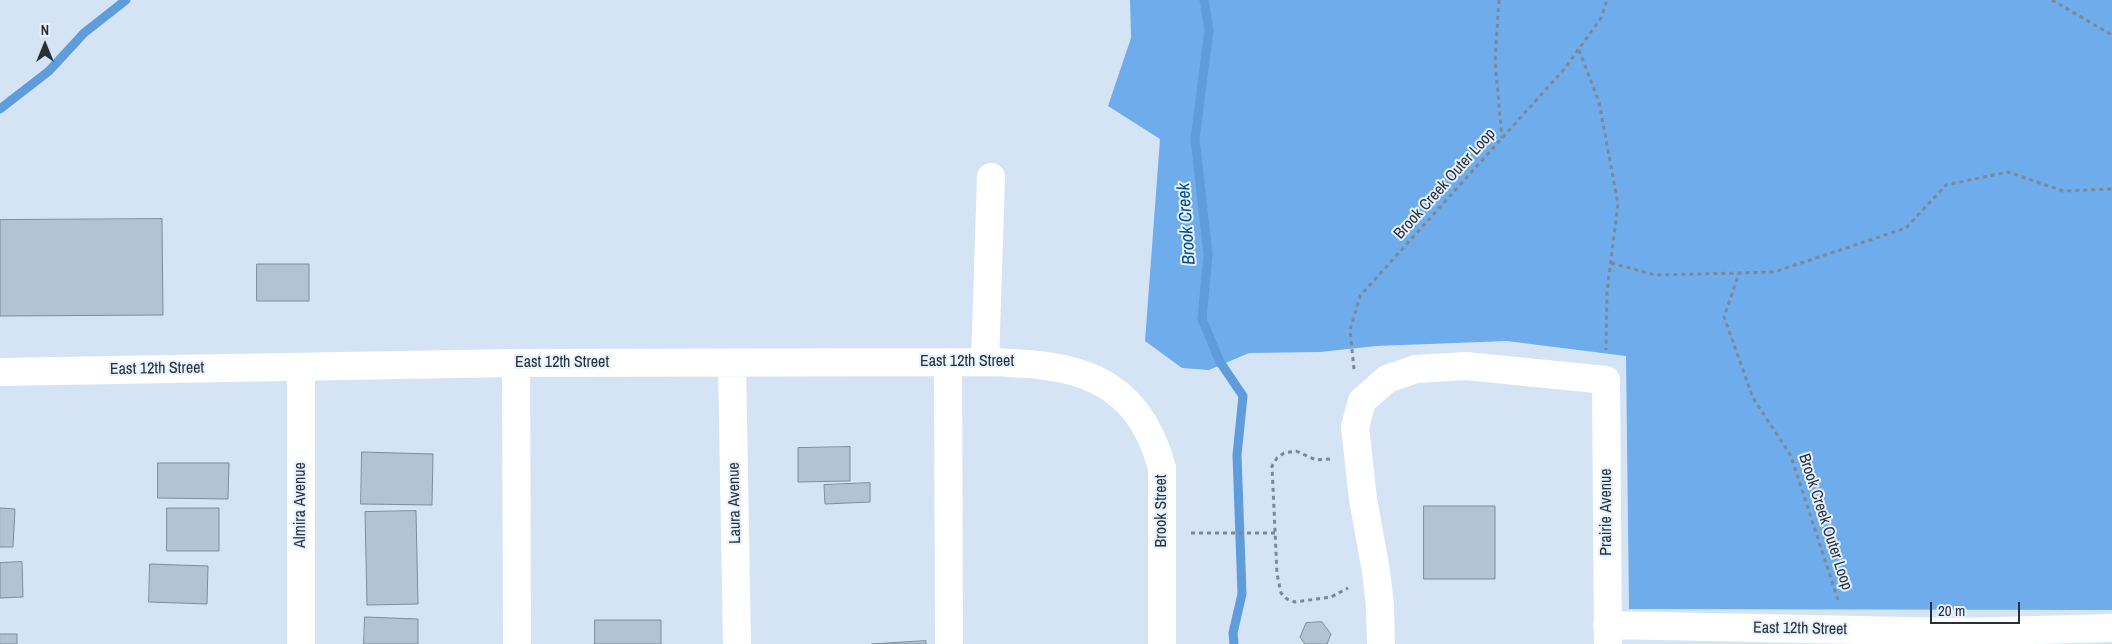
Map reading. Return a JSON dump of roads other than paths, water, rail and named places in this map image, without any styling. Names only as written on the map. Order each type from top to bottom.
[{"type":"street","points":[[984,362],[991,177]]},
{"type":"street","points":[[948,362],[949,644]]},
{"type":"street","name":"East 12th Street","points":[[0,372],[516,363],[984,362],[1024,363],[1062,367],[1097,379],[1117,393]]},
{"type":"street","points":[[516,363],[517,644]]},
{"type":"street","name":"Laura Avenue","points":[[732,363],[737,644]]},
{"type":"street","name":"Prairie Avenue","points":[[1380,644],[1380,606],[1376,571],[1363,499],[1355,427],[1362,401],[1387,379],[1416,369],[1466,366],[1606,380],[1608,634]]},
{"type":"street","name":"Almira Avenue","points":[[301,367],[301,644]]},
{"type":"street","name":"Brook Street","points":[[1117,393],[1133,409],[1147,428],[1156,446],[1162,468],[1162,644]]},
{"type":"street","name":"East 12th Street","points":[[1608,634],[1842,637],[1959,632],[2069,636],[2112,628]]},
{"type":"waterway","points":[[0,109],[49,71],[84,33],[126,0]]},
{"type":"waterway","name":"Brook Creek","points":[[1204,0],[1209,30],[1195,139],[1208,254],[1202,319],[1220,362],[1243,396],[1237,455],[1242,594],[1233,633],[1234,644]]}]
